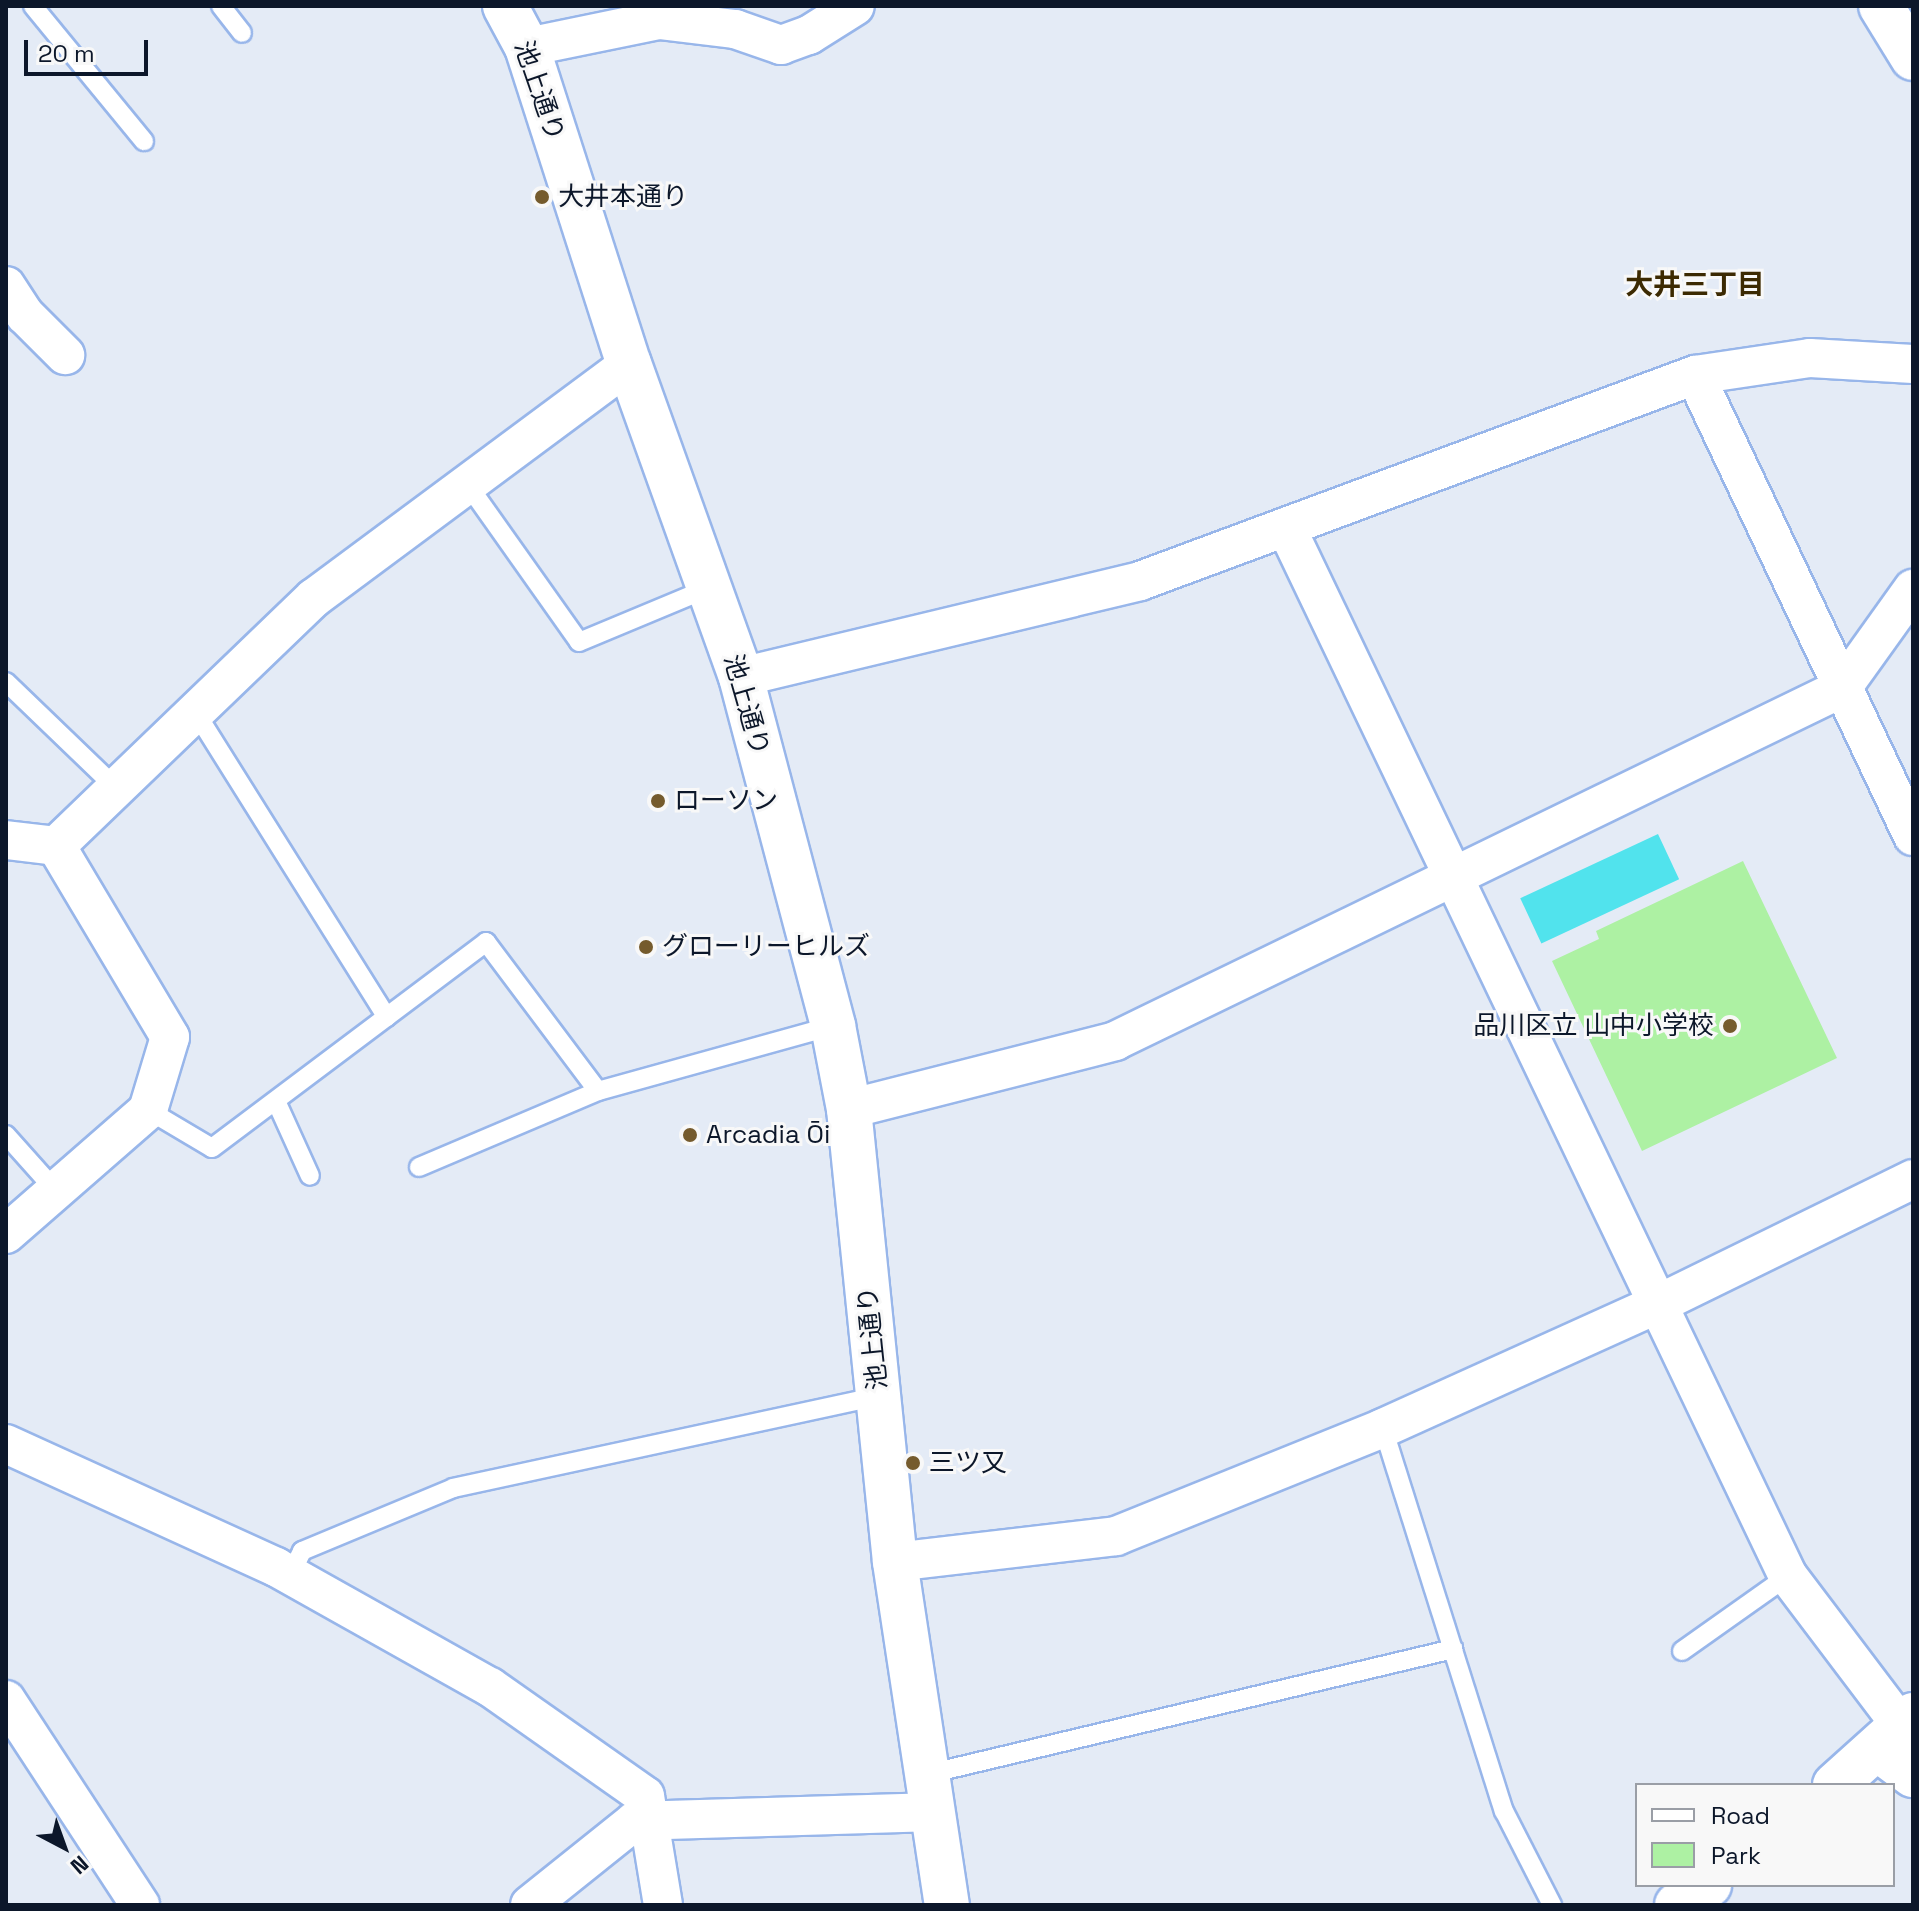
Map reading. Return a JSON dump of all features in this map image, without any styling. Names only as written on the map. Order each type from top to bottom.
[{"type":"main road","name":"池上通り","points":[[505,6],[527,47],[629,364],[741,677],[833,1026],[849,1109],[895,1562],[947,1905]]},
{"type":"main road","points":[[1881,6],[1913,58]]},
{"type":"main road","points":[[1837,1783],[1898,1730],[1913,1775]]},
{"type":"main road","points":[[1677,1905],[1706,1887]]},
{"type":"street","points":[[527,47],[659,20],[735,29],[781,45],[802,39],[850,7]]},
{"type":"street","points":[[6,286],[25,315],[65,355]]},
{"type":"street","points":[[741,677],[1049,607],[1217,555],[1695,375],[1810,358],[1913,364]]},
{"type":"street","points":[[6,840],[56,846],[314,598],[629,364]]},
{"type":"street","points":[[1695,375],[1913,836]]},
{"type":"street","points":[[1286,527],[1788,1576],[1898,1730]]},
{"type":"street","points":[[849,1109],[1115,1041],[1450,875],[1842,688],[1913,589]]},
{"type":"street","points":[[6,1234],[148,1110],[170,1037],[56,846]]},
{"type":"street","points":[[895,1562],[1116,1536],[1383,1428],[1656,1305],[1913,1179]]},
{"type":"street","points":[[6,1444],[290,1575],[490,1687],[645,1796],[646,1821],[663,1905]]},
{"type":"street","points":[[6,1700],[16,1740],[140,1905]]},
{"type":"street","points":[[530,1905],[635,1821],[931,1793]]},
{"type":"lane","points":[[33,6],[144,141]]},
{"type":"lane","points":[[221,6],[242,33]]},
{"type":"lane","points":[[468,485],[579,642],[709,588]]},
{"type":"lane","points":[[6,682],[117,789]]},
{"type":"lane","points":[[196,713],[387,1017]]},
{"type":"lane","points":[[148,1110],[212,1148],[486,942],[598,1091]]},
{"type":"lane","points":[[419,1167],[598,1091],[833,1026]]},
{"type":"lane","points":[[276,1101],[310,1176]]},
{"type":"lane","points":[[6,1135],[56,1191]]},
{"type":"lane","points":[[290,1575],[302,1551],[453,1488],[879,1395]]},
{"type":"lane","points":[[1383,1428],[1504,1811],[1552,1905]]},
{"type":"lane","points":[[1682,1651],[1788,1576]]},
{"type":"lane","points":[[931,1793],[1453,1649]]},
{"type":"green space","points":[[1743,861],[1837,1058],[1642,1151],[1552,961],[1599,939],[1596,931]]},
{"type":"water","points":[[1658,834],[1679,879],[1541,944],[1520,898]]},
{"type":"place","name":"大井本通り","points":[[542,197]]},
{"type":"place","name":"ローソン","points":[[658,801]]},
{"type":"place","name":"グローリーヒルズ","points":[[646,947]]},
{"type":"place","name":"品川区立 山中小学校","points":[[1730,1026]]},
{"type":"place","name":"Arcadia Ōi","points":[[690,1135]]},
{"type":"place","name":"三ツ又","points":[[913,1463]]},
{"type":"district","name":"大井三丁目","points":[[1695,284]]}]
